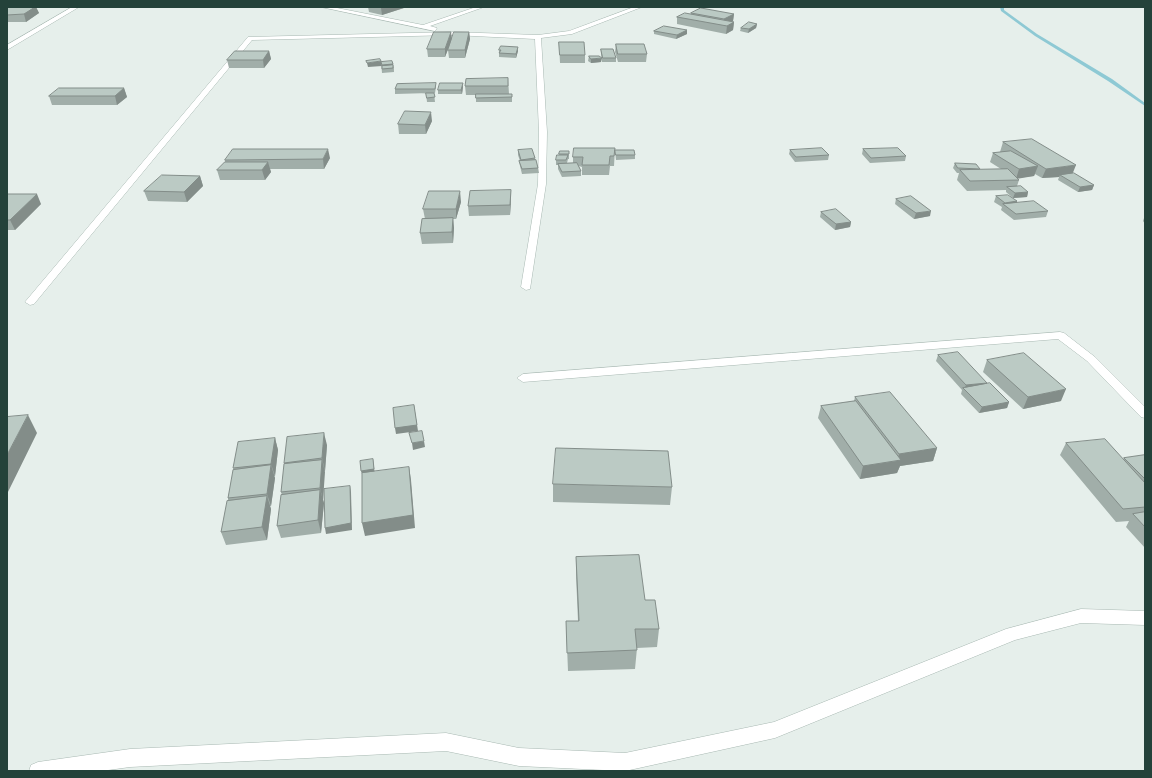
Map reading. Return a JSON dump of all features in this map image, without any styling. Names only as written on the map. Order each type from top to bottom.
[{"type":"street","points":[[7,48],[76,7]]},
{"type":"street","points":[[324,7],[336,8],[452,34]]},
{"type":"street","points":[[423,27],[481,7]]},
{"type":"street","points":[[30,302],[250,38],[452,34],[538,37],[570,33],[639,7]]},
{"type":"street","points":[[526,286],[542,184],[543,132],[538,37]]},
{"type":"street","points":[[523,378],[1060,335],[1091,359],[1145,414]]},
{"type":"street","points":[[38,771],[130,758],[446,742],[519,757],[625,762],[775,730],[1012,634],[1081,616],[1145,618]]},
{"type":"building","points":[[7,7],[35,7],[24,14],[7,15]]},
{"type":"building","points":[[701,8],[734,14],[724,19],[691,13]]},
{"type":"building","points":[[685,13],[734,22],[727,26],[677,17]]},
{"type":"building","points":[[749,22],[757,24],[749,29],[741,28]]},
{"type":"building","points":[[664,26],[687,30],[677,35],[654,31]]},
{"type":"building","points":[[434,32],[451,32],[445,49],[427,49]]},
{"type":"building","points":[[454,32],[469,32],[465,50],[448,50]]},
{"type":"building","points":[[559,42],[584,42],[585,55],[560,55]]},
{"type":"building","points":[[616,44],[644,44],[647,54],[618,54]]},
{"type":"building","points":[[501,46],[518,47],[516,54],[499,53]]},
{"type":"building","points":[[601,49],[613,49],[616,58],[603,58]]},
{"type":"building","points":[[235,51],[269,51],[263,60],[227,60]]},
{"type":"building","points":[[589,56],[599,56],[602,58],[591,59]]},
{"type":"building","points":[[380,59],[381,61],[367,63],[366,61]]},
{"type":"building","points":[[392,61],[393,64],[382,65],[381,62]]},
{"type":"building","points":[[393,65],[393,68],[382,69],[382,66]]},
{"type":"building","points":[[508,78],[508,86],[465,86],[466,79]]},
{"type":"building","points":[[436,83],[435,89],[395,89],[397,84]]},
{"type":"building","points":[[440,83],[463,83],[461,90],[438,90]]},
{"type":"building","points":[[59,88],[124,88],[115,96],[49,96]]},
{"type":"building","points":[[426,93],[434,93],[435,97],[427,98]]},
{"type":"building","points":[[476,94],[512,94],[512,97],[476,98]]},
{"type":"building","points":[[405,111],[431,112],[425,125],[398,124]]},
{"type":"building","points":[[1032,139],[1076,165],[1046,169],[1003,142]]},
{"type":"building","points":[[574,148],[615,148],[614,156],[610,156],[609,165],[582,165],[583,157],[573,157]]},
{"type":"building","points":[[822,148],[829,155],[796,157],[790,150]]},
{"type":"building","points":[[898,148],[906,156],[871,158],[863,149]]},
{"type":"building","points":[[233,149],[328,149],[323,159],[225,160]]},
{"type":"building","points":[[532,149],[535,158],[521,160],[518,150]]},
{"type":"building","points":[[615,150],[634,150],[635,155],[616,155]]},
{"type":"building","points":[[560,151],[569,151],[569,154],[559,154]]},
{"type":"building","points":[[1011,151],[1038,166],[1019,169],[993,153]]},
{"type":"building","points":[[557,155],[568,155],[566,160],[556,160]]},
{"type":"building","points":[[536,160],[538,168],[522,169],[519,161]]},
{"type":"building","points":[[225,162],[268,162],[262,170],[217,170]]},
{"type":"building","points":[[577,163],[581,171],[562,172],[558,164]]},
{"type":"building","points":[[955,163],[976,164],[980,169],[958,168]]},
{"type":"building","points":[[1008,169],[1019,180],[970,181],[960,170]]},
{"type":"building","points":[[1074,173],[1094,185],[1080,187],[1060,175]]},
{"type":"building","points":[[162,175],[200,176],[184,192],[144,191]]},
{"type":"building","points":[[1021,186],[1028,192],[1015,193],[1007,187]]},
{"type":"building","points":[[511,190],[510,205],[468,206],[470,191]]},
{"type":"building","points":[[429,191],[460,191],[456,209],[423,209]]},
{"type":"building","points":[[7,194],[37,194],[10,220],[7,220]]},
{"type":"building","points":[[1008,195],[1017,201],[1005,203],[996,196]]},
{"type":"building","points":[[911,196],[931,211],[916,213],[896,199]]},
{"type":"building","points":[[1034,201],[1048,211],[1016,214],[1003,204]]},
{"type":"building","points":[[836,209],[851,222],[836,224],[821,212]]},
{"type":"building","points":[[453,218],[452,232],[420,233],[422,219]]},
{"type":"building","points":[[958,352],[987,383],[966,385],[938,355]]},
{"type":"building","points":[[1024,353],[1066,389],[1028,397],[987,360]]},
{"type":"building","points":[[990,383],[1009,402],[982,407],[963,388]]},
{"type":"building","points":[[890,392],[937,448],[899,454],[855,397]]},
{"type":"building","points":[[856,401],[901,460],[863,466],[821,406]]},
{"type":"building","points":[[414,405],[417,425],[395,428],[393,408]]},
{"type":"building","points":[[28,415],[7,455],[7,417]]},
{"type":"building","points":[[422,431],[424,441],[412,443],[409,433]]},
{"type":"building","points":[[324,433],[322,458],[284,463],[287,437]]},
{"type":"building","points":[[275,438],[271,464],[233,468],[238,442]]},
{"type":"building","points":[[1105,439],[1145,483],[1145,507],[1123,509],[1066,443]]},
{"type":"building","points":[[556,448],[668,451],[672,487],[553,484]]},
{"type":"building","points":[[1145,455],[1145,479],[1124,458]]},
{"type":"building","points":[[373,459],[374,469],[361,471],[360,461]]},
{"type":"building","points":[[322,460],[320,488],[281,492],[284,464]]},
{"type":"building","points":[[271,465],[267,494],[228,498],[233,470]]},
{"type":"building","points":[[409,467],[413,515],[362,523],[362,473]]},
{"type":"building","points":[[350,486],[351,523],[325,528],[324,489]]},
{"type":"building","points":[[320,490],[318,520],[277,526],[281,495]]},
{"type":"building","points":[[267,496],[262,527],[221,532],[227,501]]},
{"type":"building","points":[[1145,512],[1145,527],[1133,514]]},
{"type":"building","points":[[639,555],[645,600],[655,600],[659,629],[635,629],[637,650],[567,653],[566,621],[579,621],[576,557]]},
{"type":"waterway","points":[[1002,7],[1002,10],[1036,35],[1110,80],[1145,105]]}]
